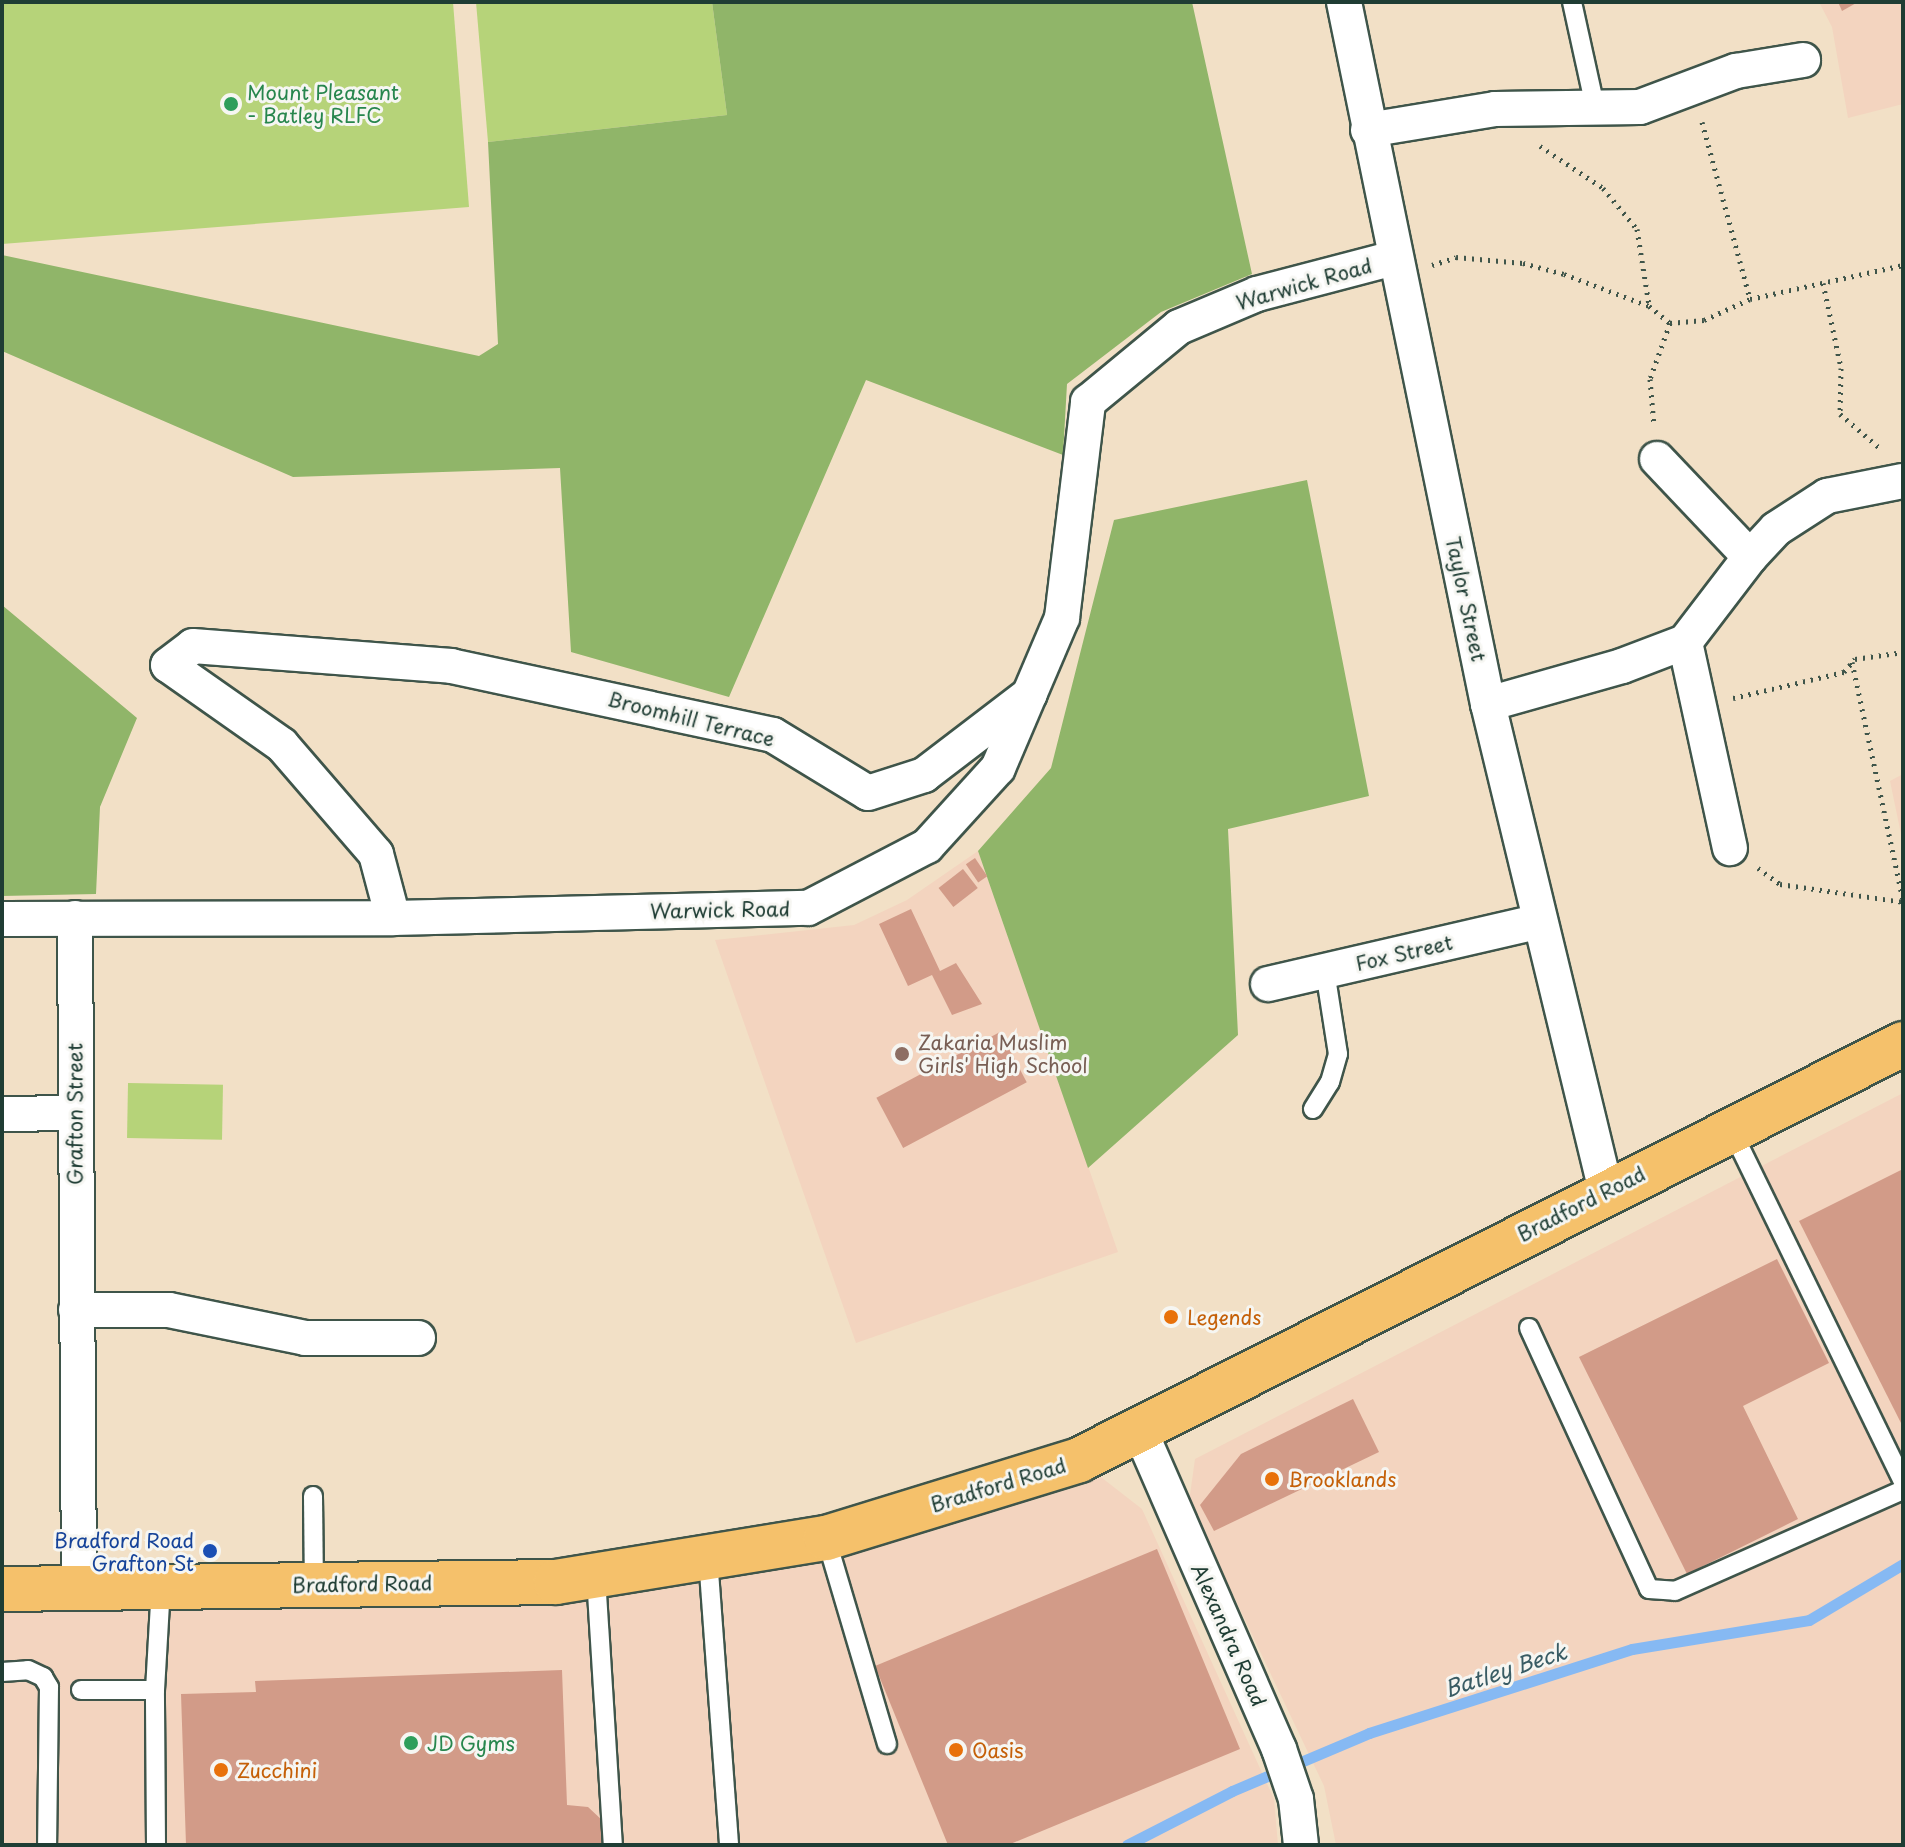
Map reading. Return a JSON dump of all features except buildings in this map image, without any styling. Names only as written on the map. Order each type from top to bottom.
[{"type":"main road","name":"Bradford Road","points":[[2,1589],[556,1582],[826,1538],[1079,1460],[1606,1191],[1903,1044]]},
{"type":"street","name":"Taylor Street","points":[[1344,2],[1488,704],[1606,1191]]},
{"type":"street","points":[[1368,130],[1516,108],[1640,107],[1736,71],[1803,60]]},
{"type":"street","name":"Warwick Road","points":[[2,919],[393,918],[808,908],[927,846],[998,768],[1062,618],[1088,402],[1179,327],[1257,294],[1396,267]]},
{"type":"street","points":[[1657,459],[1750,557]]},
{"type":"street","points":[[1488,704],[1622,666],[1685,642],[1750,557],[1776,529],[1827,496],[1898,470]]},
{"type":"street","points":[[1685,642],[1730,848]]},
{"type":"street","name":"Broomhill Terrace","points":[[393,918],[376,854],[282,745],[168,665],[193,646],[451,666],[773,735],[868,793],[924,775],[1033,691]]},
{"type":"street","name":"Grafton Street","points":[[75,918],[79,1589]]},
{"type":"street","name":"Fox Street","points":[[1268,984],[1540,921]]},
{"type":"street","points":[[2,1114],[74,1113]]},
{"type":"street","points":[[76,1310],[169,1310],[305,1338],[418,1338]]},
{"type":"street","name":"Alexandra Road","points":[[1140,1431],[1279,1749],[1296,1799],[1301,1845]]},
{"type":"lane","points":[[1572,2],[1595,107]]},
{"type":"lane","points":[[1313,1109],[1330,1082],[1338,1054],[1325,971]]},
{"type":"lane","points":[[1731,1129],[1903,1481]]},
{"type":"lane","points":[[1529,1328],[1649,1589],[1675,1591],[1903,1490]]},
{"type":"lane","points":[[313,1496],[314,1585]]},
{"type":"lane","points":[[826,1538],[887,1744]]},
{"type":"lane","points":[[708,1558],[729,1845]]},
{"type":"lane","points":[[596,1577],[613,1845]]},
{"type":"lane","points":[[156,1845],[155,1690],[161,1586]]},
{"type":"lane","points":[[2,1672],[28,1670],[43,1677],[49,1687],[47,1845]]},
{"type":"lane","points":[[81,1690],[155,1690]]},
{"type":"path","points":[[1692,87],[1750,299]]},
{"type":"path","points":[[1516,108],[1532,140],[1603,188],[1637,229],[1649,306]]},
{"type":"path","points":[[1396,267],[1456,257],[1523,263],[1649,306],[1670,323],[1704,320],[1750,299],[1903,265]]},
{"type":"path","points":[[1823,283],[1841,368],[1840,414],[1898,470]]},
{"type":"path","points":[[1657,459],[1650,379],[1670,323]]},
{"type":"path","points":[[1699,706],[1844,672],[1852,662],[1903,652]]},
{"type":"path","points":[[1730,848],[1780,884],[1903,900],[1852,662]]},
{"type":"shaded area","points":[[1819,2],[1903,2],[1903,104],[1848,118],[1832,27]]},
{"type":"shaded area","points":[[1903,774],[1903,844],[1890,781]]},
{"type":"shaded area","name":"Zakaria Muslim Girls' High School","points":[[978,851],[1118,1252],[856,1343],[715,940],[854,925],[907,900]]},
{"type":"shaded area","points":[[1903,1093],[1903,1845],[1336,1845],[1324,1786],[1189,1502],[1195,1459]]},
{"type":"shaded area","points":[[1079,1460],[1142,1509],[1274,1799],[1278,1845],[2,1845],[2,1588],[219,1586],[826,1538]]},
{"type":"green space","name":"Mount Pleasant - Batley RLFC","points":[[2,2],[453,2],[469,207],[2,244]]},
{"type":"green space","points":[[476,2],[712,2],[727,115],[488,142]]},
{"type":"green space","points":[[712,2],[1192,2],[1252,274],[1161,312],[1067,384],[1063,455],[866,380],[729,697],[571,652],[560,468],[293,477],[2,351],[2,255],[479,356],[498,344],[488,142],[727,115]]},
{"type":"green space","points":[[1307,480],[1369,796],[1228,829],[1238,1035],[1088,1168],[978,851],[1051,768],[1114,520]]},
{"type":"green space","points":[[2,605],[137,718],[100,807],[96,894],[2,896]]},
{"type":"green space","points":[[128,1083],[223,1085],[222,1140],[127,1138]]},
{"type":"waterway","name":"Batley Beck","points":[[1127,1845],[1232,1791],[1369,1733],[1632,1649],[1809,1620],[1903,1564]]},
{"type":"place","name":"Mount Pleasant - Batley RLFC","points":[[231,104]]},
{"type":"place","name":"Zakaria Muslim Girls' High School","points":[[902,1054]]},
{"type":"place","name":"Legends","points":[[1171,1317]]},
{"type":"place","name":"Brooklands","points":[[1272,1479]]},
{"type":"place","name":"Bradford Road Grafton St","points":[[210,1551]]},
{"type":"place","name":"JD Gyms","points":[[411,1743]]},
{"type":"place","name":"Oasis","points":[[956,1750]]},
{"type":"place","name":"Zucchini","points":[[221,1770]]}]
